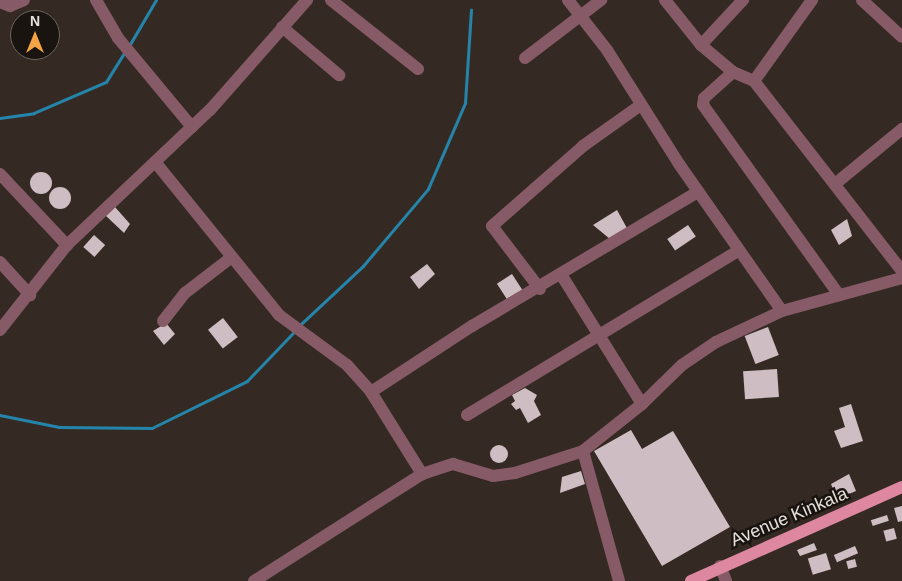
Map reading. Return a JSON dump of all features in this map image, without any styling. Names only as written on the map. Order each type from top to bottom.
[{"type":"main road","name":"Avenue Kinkala","points":[[691,581],[720,566],[902,487]]},
{"type":"street","points":[[0,2],[10,6],[24,0]]},
{"type":"street","points":[[96,0],[118,38],[192,127]]},
{"type":"street","points":[[0,330],[30,295],[67,245],[156,164],[307,0]]},
{"type":"street","points":[[331,0],[418,68]]},
{"type":"street","points":[[568,0],[583,18],[698,192],[782,311]]},
{"type":"street","points":[[525,58],[583,18],[601,0]]},
{"type":"street","points":[[665,0],[701,45],[733,72],[754,80],[902,271]]},
{"type":"street","points":[[701,45],[742,0]]},
{"type":"street","points":[[754,80],[812,0]]},
{"type":"street","points":[[862,0],[902,37]]},
{"type":"street","points":[[282,27],[339,74]]},
{"type":"street","points":[[733,72],[704,98],[703,105],[840,295]]},
{"type":"street","points":[[540,289],[492,226],[583,146],[641,105]]},
{"type":"street","points":[[835,184],[902,129]]},
{"type":"street","points":[[156,164],[279,315],[347,365],[371,392],[422,474]]},
{"type":"street","points":[[0,174],[67,245]]},
{"type":"street","points":[[371,392],[472,326],[562,276],[698,192]]},
{"type":"street","points":[[467,415],[598,339],[739,250]]},
{"type":"street","points":[[163,321],[185,293],[232,257]]},
{"type":"street","points":[[0,262],[30,295]]},
{"type":"street","points":[[562,276],[598,339],[642,404]]},
{"type":"street","points":[[257,581],[422,474],[453,464],[493,476],[515,473],[583,451],[642,404],[688,360],[782,311],[902,278]]},
{"type":"street","points":[[583,451],[619,581]]},
{"type":"street","points":[[720,566],[726,581]]},
{"type":"building","points":[[41,172],[51,179],[52,183],[45,193],[41,194],[31,187],[30,183],[37,173]]},
{"type":"building","points":[[56,187],[64,187],[71,194],[71,202],[64,209],[56,209],[49,202],[49,194]]},
{"type":"building","points":[[115,207],[130,224],[124,233],[105,215]]},
{"type":"building","points":[[617,210],[628,230],[610,239],[593,225]]},
{"type":"building","points":[[847,219],[852,236],[839,245],[831,230]]},
{"type":"building","points":[[688,225],[696,237],[675,251],[667,239]]},
{"type":"building","points":[[94,235],[105,245],[94,257],[83,247]]},
{"type":"building","points":[[427,264],[435,274],[419,289],[410,277]]},
{"type":"building","points":[[512,274],[523,291],[508,301],[497,284]]},
{"type":"building","points":[[223,318],[238,337],[223,349],[208,330]]},
{"type":"building","points":[[166,323],[175,334],[164,345],[153,331]]},
{"type":"building","points":[[768,327],[779,355],[755,364],[745,336]]},
{"type":"building","points":[[777,369],[779,397],[745,399],[743,371]]},
{"type":"building","points":[[525,388],[537,395],[534,401],[541,415],[528,423],[520,408],[516,410],[511,404],[515,401],[512,395]]},
{"type":"building","points":[[851,404],[863,441],[841,448],[834,431],[845,427],[839,408]]},
{"type":"building","points":[[631,430],[642,449],[673,431],[730,527],[662,566],[594,451]]},
{"type":"building","points":[[495,445],[503,445],[508,450],[506,461],[495,463],[490,458],[490,450]]},
{"type":"building","points":[[581,471],[585,484],[560,493],[562,477]]},
{"type":"building","points":[[849,474],[856,491],[837,499],[831,484]]},
{"type":"building","points":[[902,506],[902,521],[898,522],[894,508]]},
{"type":"building","points":[[887,515],[889,521],[873,526],[871,520]]},
{"type":"building","points":[[894,528],[897,539],[886,541],[883,531]]},
{"type":"building","points":[[814,543],[817,550],[800,556],[797,550]]},
{"type":"building","points":[[855,546],[858,553],[837,562],[834,555]]},
{"type":"building","points":[[826,553],[831,569],[813,575],[808,559]]},
{"type":"building","points":[[855,559],[857,567],[848,569],[846,561]]},
{"type":"waterway","points":[[129,46],[156,0]]},
{"type":"waterway","points":[[300,325],[363,266],[428,189],[465,103],[471,10]]},
{"type":"waterway","points":[[0,118],[34,113],[106,82],[124,53]]},
{"type":"waterway","points":[[0,415],[59,427],[152,428],[247,381],[295,331]]}]
